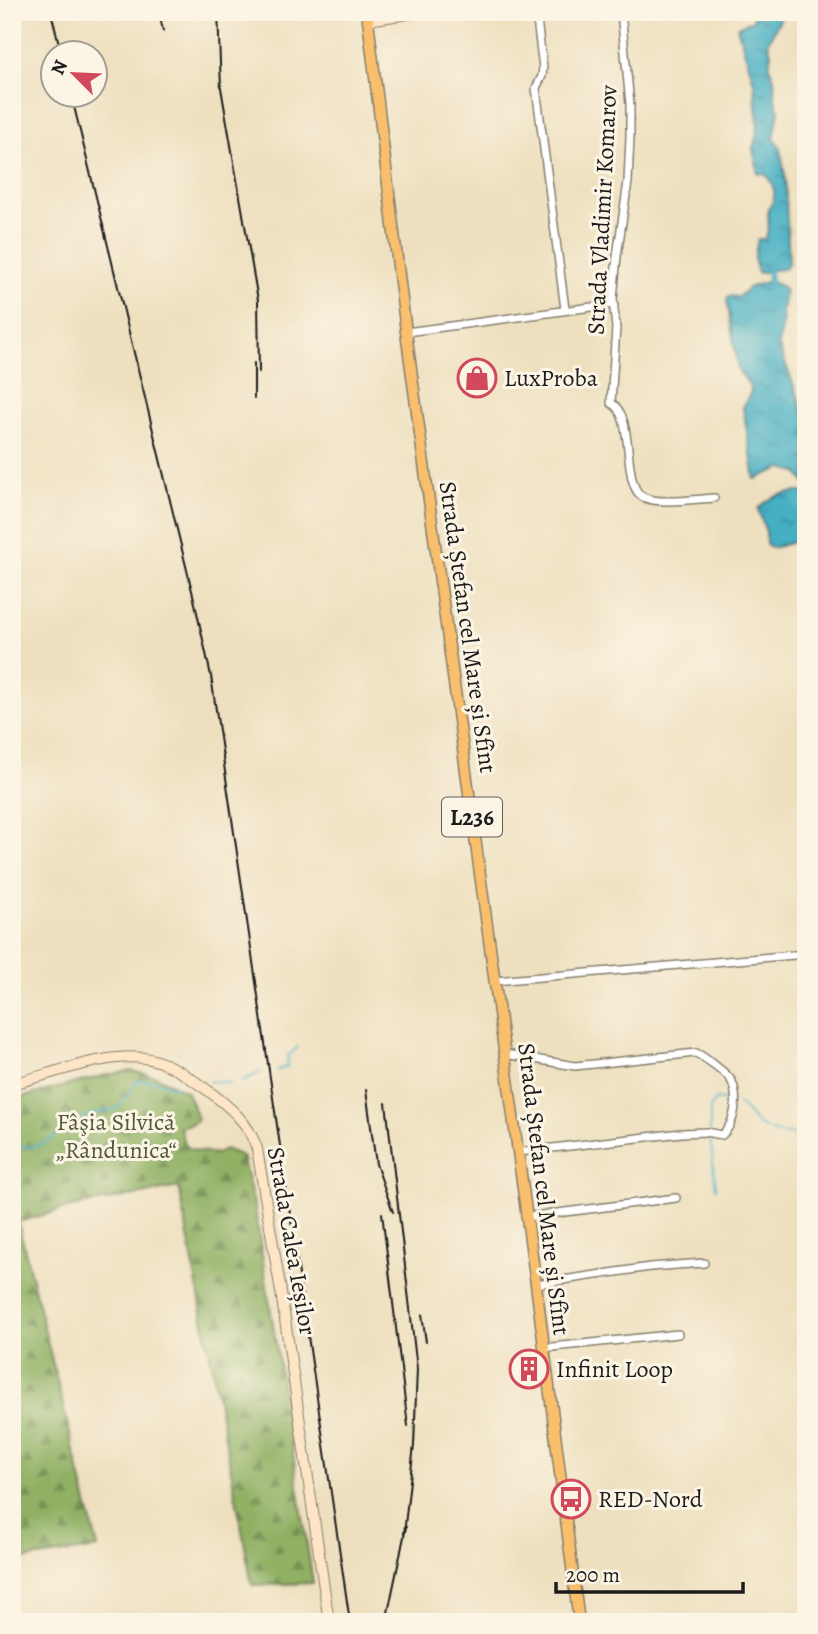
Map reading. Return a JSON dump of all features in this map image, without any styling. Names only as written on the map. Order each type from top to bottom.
[{"type":"main road","name":"Strada Ștefan cel Mare și Sfînt","points":[[368,16],[406,332],[536,1284],[579,1622]]},
{"type":"street","points":[[368,16],[421,12]]},
{"type":"street","points":[[536,12],[543,68],[536,88],[565,309]]},
{"type":"street","name":"Strada Vladimir Komarov","points":[[621,12],[630,104],[628,182],[617,256],[611,403],[616,406],[623,419],[637,492],[646,499],[714,498]]},
{"type":"street","points":[[406,332],[614,304]]},
{"type":"street","points":[[494,981],[806,954]]},
{"type":"street","points":[[505,1054],[583,1066],[696,1053],[732,1081],[733,1117],[729,1129],[722,1135],[706,1132],[681,1133],[518,1152]]},
{"type":"street","name":"Strada Calea Ieșilor","points":[[12,1084],[106,1060],[153,1060],[172,1067],[207,1090],[235,1111],[250,1131],[257,1149],[281,1292],[329,1622]]},
{"type":"street","points":[[526,1217],[676,1198]]},
{"type":"street","points":[[536,1284],[650,1267],[704,1263]]},
{"type":"street","points":[[543,1348],[678,1334]]},
{"type":"green space","name":"Fâşia Silvică „Rândunica“","points":[[131,1071],[158,1077],[187,1092],[198,1119],[180,1127],[187,1147],[217,1154],[225,1149],[242,1156],[255,1209],[313,1583],[252,1585],[179,1187],[71,1207],[18,1222],[98,1548],[12,1561],[12,1100]]},
{"type":"water","points":[[754,12],[784,12],[768,42],[771,53],[769,67],[774,78],[779,111],[774,139],[780,147],[785,176],[789,262],[784,269],[758,273],[754,259],[758,239],[764,239],[768,233],[768,209],[774,195],[773,186],[767,176],[764,173],[758,174],[753,149],[758,127],[754,82],[737,27],[753,20]]},
{"type":"water","points":[[770,281],[783,287],[785,293],[783,325],[778,344],[806,418],[806,484],[797,472],[782,468],[755,479],[743,408],[751,391],[738,370],[727,300],[729,296],[738,297],[750,287]]},
{"type":"water","points":[[806,492],[806,538],[773,548],[766,544],[766,532],[758,509],[776,497]]},
{"type":"waterway","points":[[769,272],[770,281]]},
{"type":"waterway","points":[[278,1070],[287,1067],[288,1056],[298,1047]]},
{"type":"waterway","points":[[242,1081],[261,1072]]},
{"type":"waterway","points":[[12,1145],[31,1147],[43,1144],[89,1115],[118,1108],[137,1081],[155,1081],[177,1088]]},
{"type":"waterway","points":[[209,1081],[230,1083]]},
{"type":"waterway","points":[[710,1132],[710,1109],[716,1099],[731,1102]]},
{"type":"waterway","points":[[737,1103],[766,1129],[806,1136]]},
{"type":"waterway","points":[[710,1137],[716,1188]]},
{"type":"railway","points":[[51,12],[58,38]]},
{"type":"railway","points":[[159,12],[163,31]]},
{"type":"railway","points":[[218,12],[221,88],[258,300],[259,372]]},
{"type":"railway","points":[[74,108],[211,676],[350,1622]]},
{"type":"railway","points":[[254,363],[254,398]]},
{"type":"railway","points":[[366,1090],[376,1164],[393,1212]]},
{"type":"railway","points":[[386,1103],[417,1369],[414,1445],[404,1534]]},
{"type":"railway","points":[[382,1213],[408,1426]]},
{"type":"railway","points":[[422,1314],[426,1342]]},
{"type":"railway","points":[[386,1622],[406,1527]]},
{"type":"place","name":"LuxProba","points":[[477,378]]},
{"type":"place","name":"Infinit Loop","points":[[529,1369]]},
{"type":"place","name":"RED-Nord","points":[[571,1499]]}]
